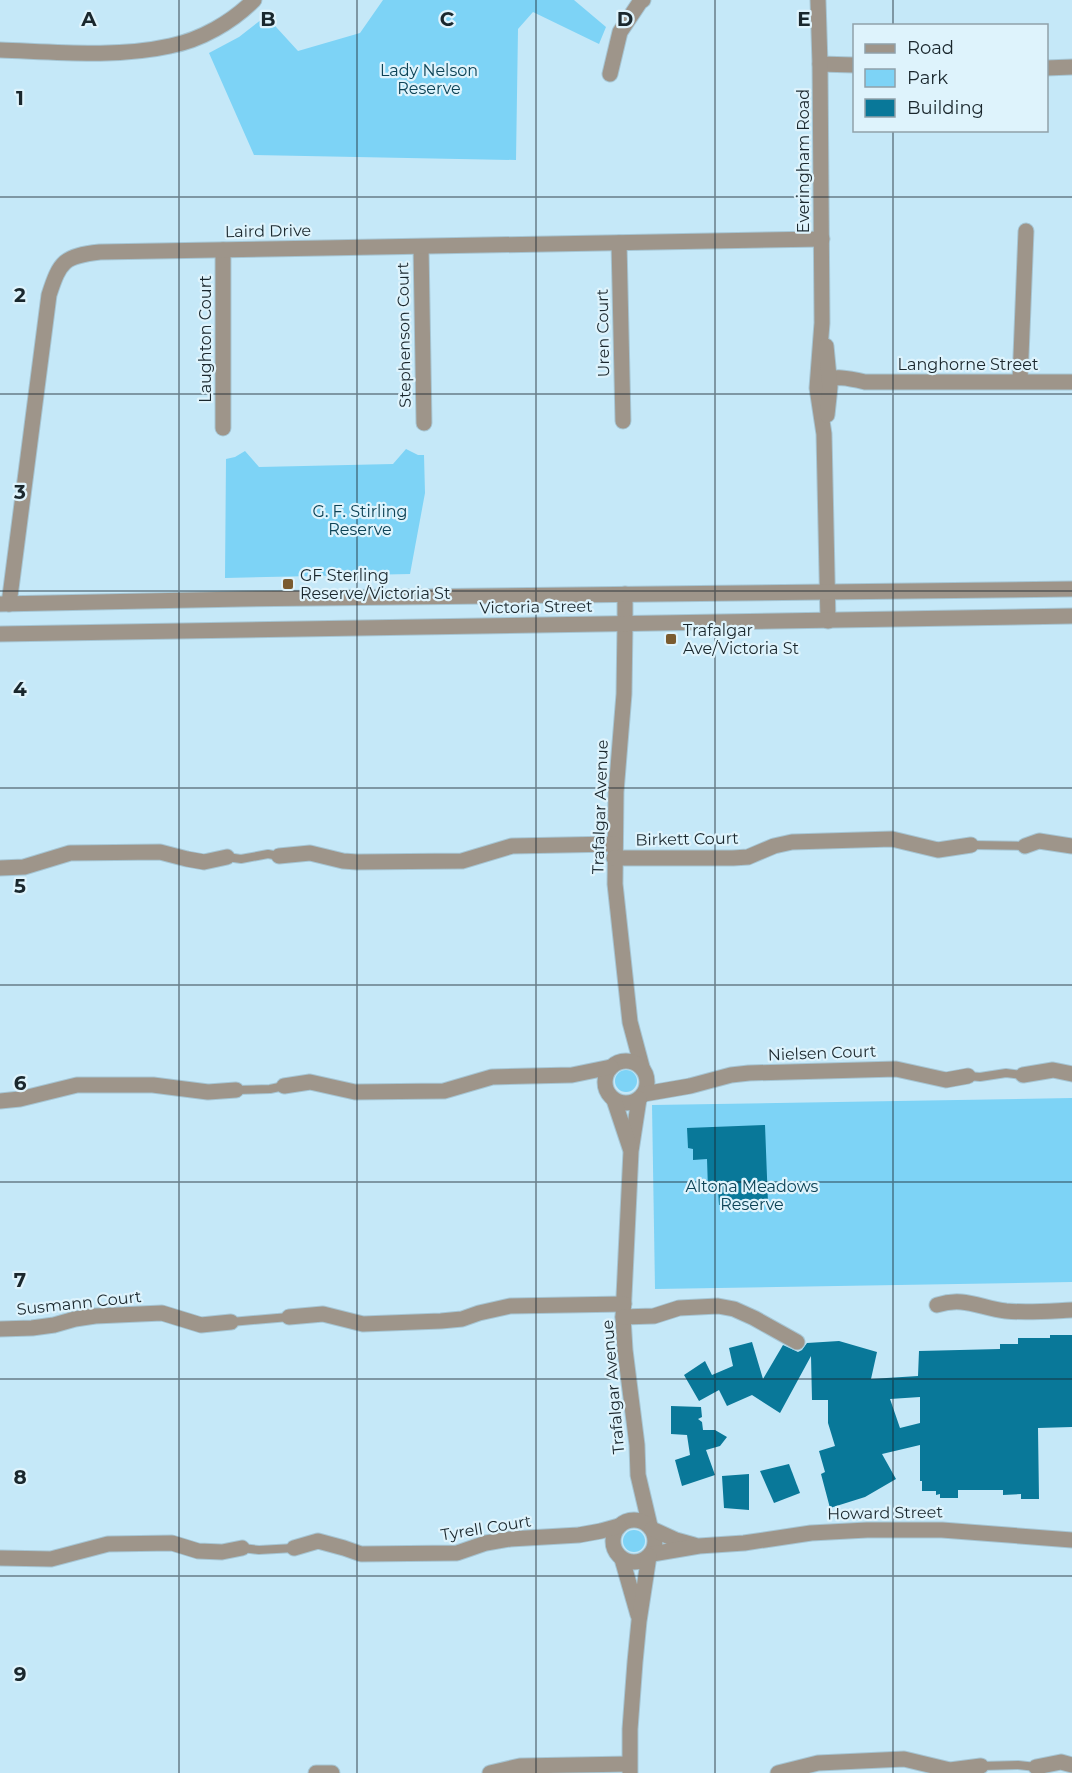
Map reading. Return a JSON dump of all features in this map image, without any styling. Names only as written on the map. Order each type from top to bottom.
[{"type":"street","points":[[0,50],[126,52],[171,46],[216,28],[254,0]]},
{"type":"street","points":[[609,74],[620,32],[643,0]]},
{"type":"street","name":"Everingham Road","points":[[818,0],[822,323],[826,382],[824,434],[828,621]]},
{"type":"street","points":[[820,64],[853,65]]},
{"type":"street","points":[[1048,68],[1072,67]]},
{"type":"street","points":[[1020,381],[1026,231]]},
{"type":"street","name":"Laird Drive","points":[[5,604],[49,295],[56,273],[66,260],[82,254],[100,252],[822,239]]},
{"type":"street","name":"Uren Court","points":[[619,243],[624,421]]},
{"type":"street","name":"Stephenson Court","points":[[421,247],[424,423]]},
{"type":"street","name":"Laughton Court","points":[[223,250],[223,428]]},
{"type":"street","name":"Langhorne Street","points":[[826,382],[846,377],[865,382],[1072,382]]},
{"type":"street","name":"Victoria Street","points":[[5,604],[1072,589]]},
{"type":"street","name":"Trafalgar Avenue","points":[[625,594],[625,676],[614,851],[617,909],[630,1022],[644,1070]]},
{"type":"street","name":"Victoria Street","points":[[0,634],[1072,616]]},
{"type":"street","name":"Birkett Court","points":[[279,856],[317,853],[343,861],[357,862],[462,861],[512,846],[733,858],[748,857],[774,846],[803,842],[892,839],[938,850],[971,845]]},
{"type":"street","points":[[1024,846],[1038,841],[1072,846]]},
{"type":"street","points":[[0,868],[31,865],[70,853],[160,852],[204,862],[227,857]]},
{"type":"street","name":"Trafalgar Avenue","points":[[614,1065],[624,1049],[630,1022]]},
{"type":"street","points":[[284,1086],[310,1082],[355,1092],[435,1092],[450,1090],[492,1077],[572,1075],[630,1061],[657,1080],[678,1087]]},
{"type":"street","points":[[611,1097],[605,1088],[605,1080],[606,1073],[614,1065]]},
{"type":"street","name":"Nielsen Court","points":[[641,1097],[731,1075],[749,1073],[896,1069],[946,1080],[968,1076]]},
{"type":"street","points":[[572,1075],[588,1080],[611,1097],[627,1104],[641,1097],[648,1084],[644,1070]]},
{"type":"street","points":[[1023,1075],[1053,1070],[1072,1074]]},
{"type":"street","points":[[0,1101],[21,1099],[76,1086],[153,1084],[208,1092],[236,1090]]},
{"type":"street","name":"Trafalgar Avenue","points":[[611,1097],[631,1151]]},
{"type":"street","name":"Trafalgar Avenue","points":[[641,1097],[631,1151],[623,1310],[638,1475],[651,1528]]},
{"type":"street","points":[[937,1305],[962,1301],[1009,1311],[1072,1310]]},
{"type":"street","points":[[289,1317],[323,1314],[363,1324],[462,1319],[510,1306],[623,1310],[654,1316],[679,1308],[718,1306],[744,1314],[797,1342]]},
{"type":"street","name":"Susmann Court","points":[[0,1329],[54,1325],[95,1316],[162,1313],[201,1325],[231,1322]]},
{"type":"street","name":"Trafalgar Avenue","points":[[622,1524],[632,1506],[638,1475]]},
{"type":"street","points":[[490,1773],[520,1766],[629,1769],[639,1621],[651,1555],[656,1541],[651,1528],[638,1520],[622,1524],[615,1532],[613,1540],[635,1600],[639,1621]]},
{"type":"street","name":"Tyrell Court","points":[[294,1548],[318,1541],[361,1554],[457,1553],[486,1543],[510,1539],[579,1535],[622,1524]]},
{"type":"street","name":"Howard Street","points":[[651,1528],[676,1540],[699,1546]]},
{"type":"street","name":"Howard Street","points":[[651,1555],[699,1546],[744,1543],[811,1533],[895,1529],[971,1531],[1072,1540]]},
{"type":"street","name":"Tyrell Court","points":[[579,1535],[595,1541],[619,1556]]},
{"type":"street","points":[[0,1558],[51,1559],[108,1544],[172,1543],[198,1551],[222,1552],[242,1548]]},
{"type":"street","points":[[619,1556],[636,1563],[644,1561],[651,1555]]},
{"type":"street","points":[[778,1773],[818,1763],[904,1759],[950,1770],[981,1766]]},
{"type":"street","points":[[1036,1767],[1061,1762],[1072,1765]]},
{"type":"street","points":[[316,1773],[332,1773]]},
{"type":"lane","points":[[971,845],[1024,846]]},
{"type":"lane","points":[[227,857],[241,859],[268,854],[279,856]]},
{"type":"lane","points":[[968,1076],[987,1077],[1006,1073],[1023,1075]]},
{"type":"lane","points":[[236,1090],[270,1089],[284,1086]]},
{"type":"lane","points":[[231,1322],[289,1317]]},
{"type":"lane","points":[[242,1548],[259,1550],[294,1548]]},
{"type":"lane","points":[[981,1766],[1036,1767]]},
{"type":"green space","name":"Lady Nelson Reserve","points":[[383,0],[574,0],[606,27],[599,44],[533,12],[518,29],[516,160],[254,155],[209,53],[239,37],[266,16],[298,51],[360,33]]},
{"type":"green space","name":"G. F. Stirling Reserve","points":[[406,449],[418,455],[424,455],[425,493],[410,574],[225,578],[226,459],[245,451],[259,467],[393,464]]},
{"type":"green space","points":[[626,1070],[634,1073],[637,1081],[634,1089],[626,1092],[618,1089],[615,1081],[618,1073]]},
{"type":"green space","name":"Altona Meadows Reserve","points":[[1072,1098],[1072,1282],[655,1289],[652,1105]]},
{"type":"green space","points":[[634,1530],[642,1533],[645,1541],[642,1549],[634,1552],[626,1549],[623,1541],[626,1533]]},
{"type":"building","points":[[765,1125],[768,1203],[719,1205],[718,1189],[708,1189],[707,1159],[693,1160],[693,1149],[688,1148],[687,1128]]},
{"type":"building","points":[[1050,1335],[1072,1335],[1072,1427],[1038,1428],[1039,1499],[1021,1499],[1021,1494],[1003,1495],[1003,1490],[958,1490],[958,1498],[940,1498],[940,1494],[936,1495],[936,1491],[922,1491],[920,1445],[882,1454],[896,1479],[865,1497],[830,1508],[821,1474],[825,1472],[819,1451],[835,1446],[828,1423],[828,1400],[812,1400],[811,1356],[780,1413],[752,1395],[727,1406],[719,1390],[699,1401],[684,1375],[705,1361],[712,1375],[733,1366],[729,1348],[752,1342],[763,1379],[783,1345],[798,1352],[807,1343],[839,1341],[877,1352],[871,1379],[918,1376],[919,1351],[1000,1349],[1000,1344],[1018,1344],[1018,1338],[1050,1338]],"holes":[[[920,1397],[920,1423],[900,1428],[890,1399]]]},
{"type":"building","points":[[671,1406],[701,1407],[702,1417],[698,1419],[702,1422],[703,1430],[715,1430],[727,1437],[720,1446],[706,1450],[715,1475],[682,1486],[675,1460],[690,1455],[687,1435],[671,1434]]},
{"type":"building","points":[[789,1464],[800,1493],[774,1503],[760,1471]]},
{"type":"building","points":[[749,1474],[749,1510],[724,1508],[722,1476]]},
{"type":"place","name":"GF Sterling Reserve/Victoria St","points":[[288,584]]},
{"type":"place","name":"Trafalgar Ave/Victoria St","points":[[671,639]]}]
